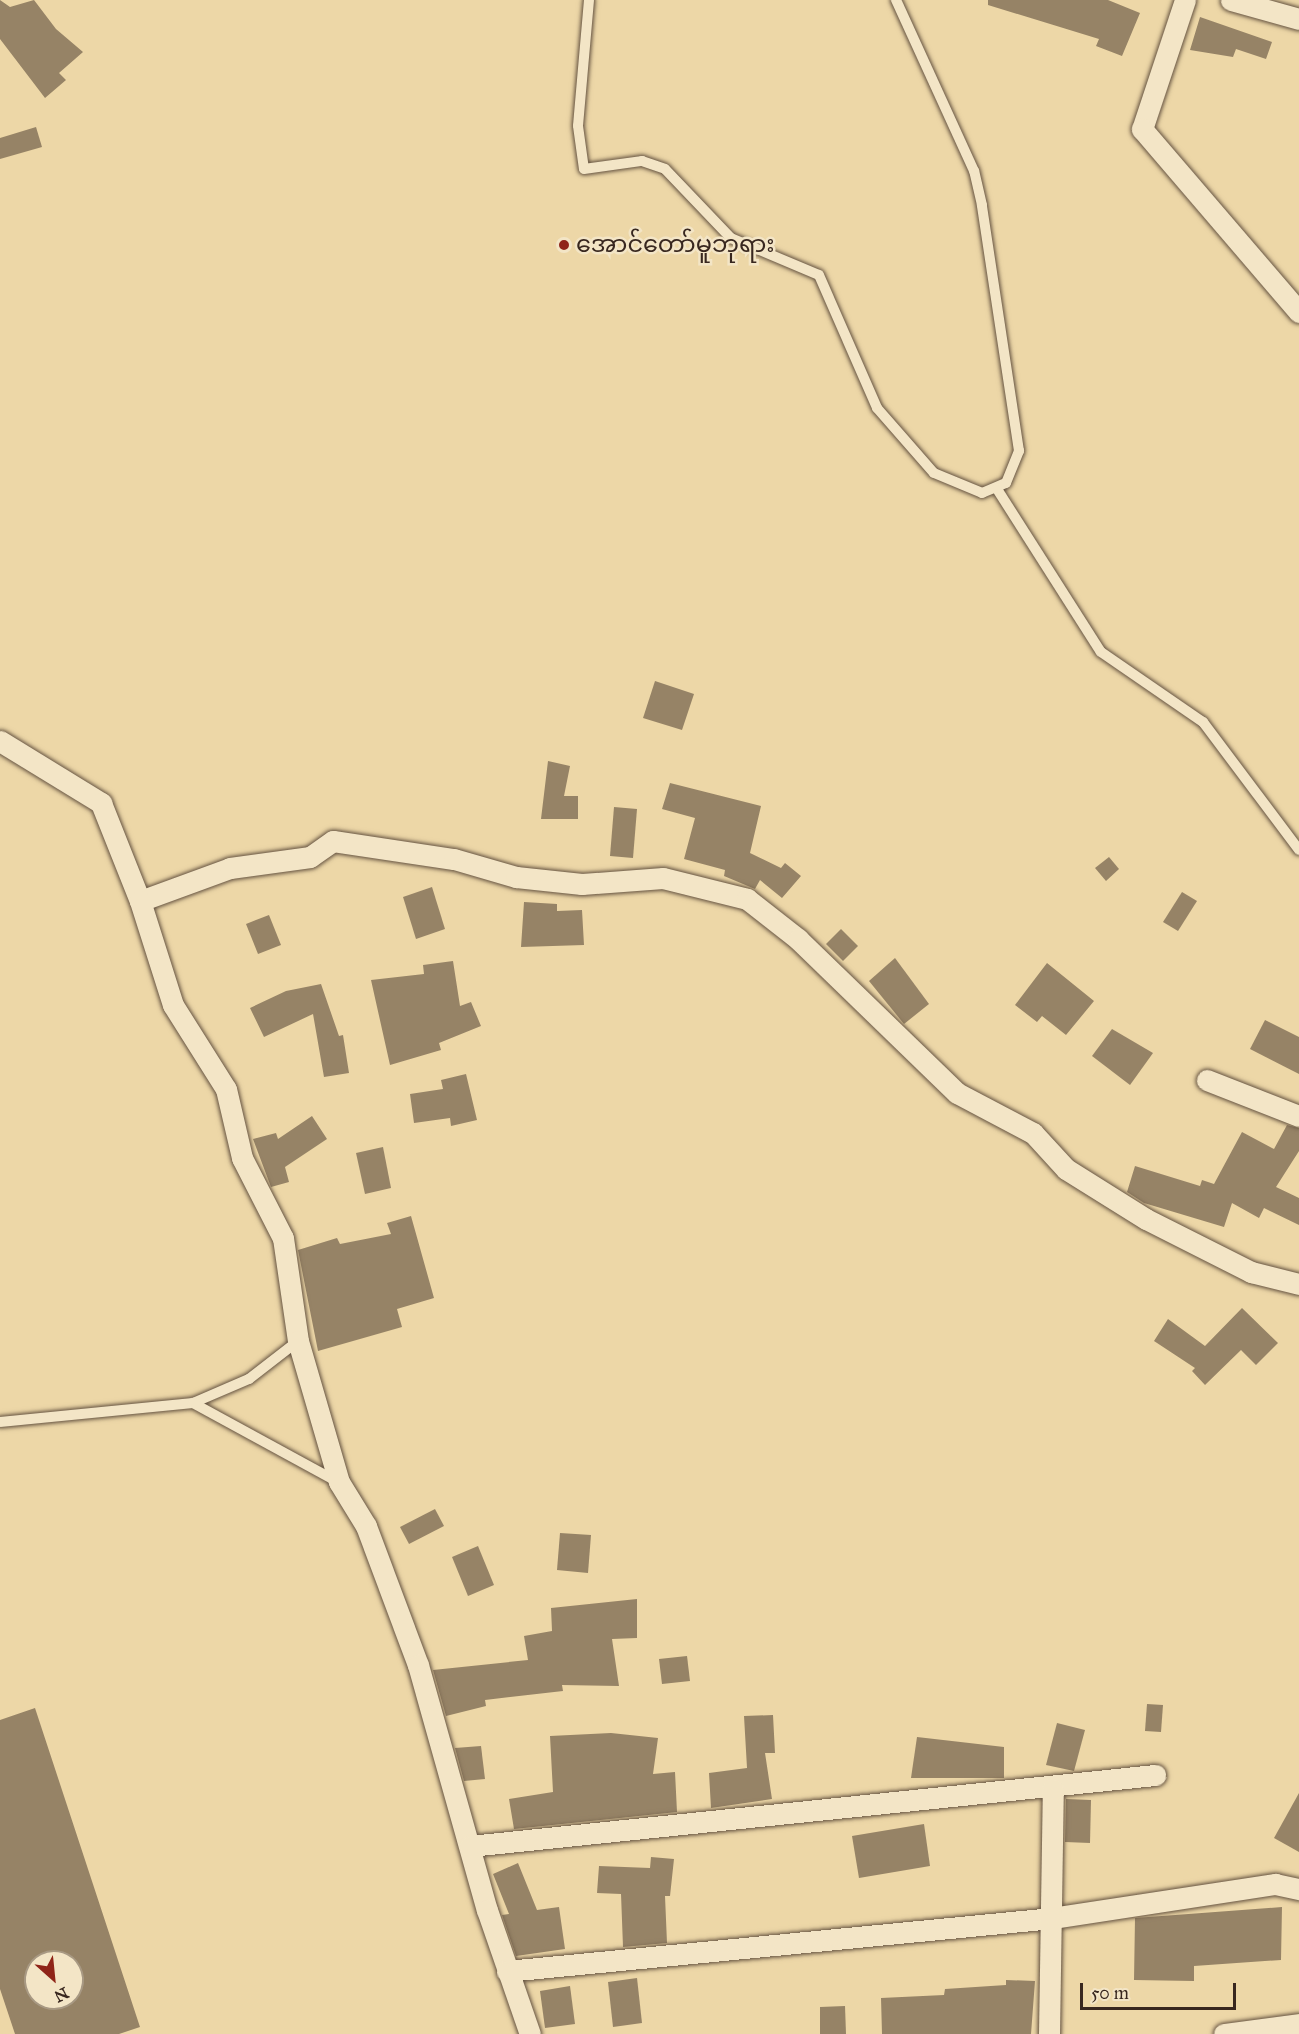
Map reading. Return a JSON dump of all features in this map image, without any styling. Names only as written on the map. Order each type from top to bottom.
[{"type":"street","points":[[1185,0],[1142,129],[1299,312]]},
{"type":"street","points":[[1231,0],[1297,22]]},
{"type":"street","points":[[0,741],[101,803],[140,901],[173,1005],[225,1089],[242,1158],[283,1238],[298,1341],[339,1482],[366,1526],[418,1665],[507,1971],[530,2034]]},
{"type":"street","points":[[140,901],[230,868],[310,857],[333,841],[454,859],[516,877],[582,884],[663,878],[709,885],[747,899],[798,939],[957,1094],[1033,1133],[1066,1169],[1146,1219],[1251,1272],[1299,1284]]},
{"type":"street","points":[[1207,1080],[1299,1116]]},
{"type":"street","points":[[470,1846],[1053,1790],[1155,1775]]},
{"type":"street","points":[[1049,2034],[1053,1790]]},
{"type":"street","points":[[507,1971],[1052,1918],[1275,1884],[1299,1889]]},
{"type":"street","points":[[1224,2034],[1299,2024]]},
{"type":"lane","points":[[589,0],[578,126],[584,169],[642,161],[665,169],[731,238],[819,275],[877,408],[934,473],[982,493],[998,489],[1016,470],[1019,451],[982,205],[974,171],[896,0]]},
{"type":"lane","points":[[998,489],[1101,652],[1203,722],[1299,850]]},
{"type":"lane","points":[[0,1422],[193,1403],[249,1379],[298,1341]]},
{"type":"lane","points":[[193,1403],[339,1482]]},
{"type":"building","points":[[0,0],[10,7],[34,0],[56,29],[83,52],[59,73],[66,80],[45,98],[0,39]]},
{"type":"building","points":[[988,0],[1108,0],[1140,13],[1122,56],[1096,46],[1099,39],[988,5]]},
{"type":"building","points":[[1200,17],[1272,42],[1266,59],[1236,49],[1233,57],[1190,50]]},
{"type":"building","points":[[36,127],[42,147],[0,159],[0,138]]},
{"type":"building","points":[[655,681],[694,694],[682,730],[643,718]]},
{"type":"building","points":[[548,761],[570,766],[564,796],[578,796],[578,819],[541,819]]},
{"type":"building","points":[[670,783],[761,806],[750,853],[781,868],[785,863],[801,876],[782,898],[760,880],[755,889],[724,876],[725,870],[684,859],[695,818],[662,809]]},
{"type":"building","points":[[614,807],[637,809],[633,858],[610,856]]},
{"type":"building","points":[[1109,857],[1119,869],[1106,881],[1095,868]]},
{"type":"building","points":[[432,887],[445,929],[416,939],[403,897]]},
{"type":"building","points":[[1182,892],[1197,901],[1178,931],[1163,922]]},
{"type":"building","points":[[524,902],[557,904],[557,911],[582,910],[584,945],[521,947]]},
{"type":"building","points":[[269,915],[281,945],[258,954],[246,924]]},
{"type":"building","points":[[841,929],[858,946],[843,961],[826,944]]},
{"type":"building","points":[[895,958],[929,1004],[904,1024],[869,981]]},
{"type":"building","points":[[453,961],[460,1006],[471,1002],[481,1026],[439,1043],[441,1050],[390,1065],[371,980],[424,974],[423,965]]},
{"type":"building","points":[[1047,963],[1094,1001],[1066,1035],[1042,1016],[1037,1022],[1015,1005]]},
{"type":"building","points":[[321,984],[339,1036],[343,1035],[349,1073],[324,1077],[313,1014],[264,1037],[250,1008],[286,991]]},
{"type":"building","points":[[1265,1020],[1299,1037],[1299,1074],[1250,1049]]},
{"type":"building","points":[[1112,1029],[1153,1053],[1130,1085],[1092,1056]]},
{"type":"building","points":[[466,1074],[477,1120],[451,1126],[450,1118],[414,1123],[410,1094],[443,1089],[441,1080]]},
{"type":"building","points":[[312,1116],[327,1139],[285,1167],[289,1182],[271,1187],[253,1139],[276,1133],[278,1139]]},
{"type":"building","points":[[1287,1125],[1299,1128],[1299,1151],[1276,1187],[1299,1198],[1299,1225],[1264,1208],[1259,1218],[1232,1203],[1224,1227],[1144,1203],[1127,1192],[1135,1166],[1200,1186],[1202,1180],[1214,1184],[1242,1132],[1274,1149]]},
{"type":"building","points":[[383,1147],[391,1188],[365,1194],[356,1153]]},
{"type":"building","points":[[411,1216],[434,1298],[397,1309],[402,1327],[318,1351],[298,1250],[337,1238],[340,1244],[391,1234],[387,1223]]},
{"type":"building","points":[[1242,1308],[1278,1343],[1256,1365],[1241,1350],[1205,1385],[1192,1371],[1195,1368],[1154,1341],[1168,1319],[1205,1346]]},
{"type":"building","points":[[435,1509],[444,1526],[409,1544],[400,1527]]},
{"type":"building","points":[[560,1533],[591,1535],[588,1573],[557,1570]]},
{"type":"building","points":[[478,1546],[494,1585],[468,1596],[452,1557]]},
{"type":"building","points":[[637,1599],[637,1638],[612,1639],[619,1686],[562,1685],[563,1691],[485,1700],[486,1706],[446,1716],[433,1670],[528,1660],[524,1636],[552,1631],[551,1608]]},
{"type":"building","points":[[687,1656],[690,1681],[662,1684],[659,1659]]},
{"type":"building","points":[[1147,1704],[1163,1705],[1161,1732],[1145,1731]]},
{"type":"building","points":[[35,1708],[140,2027],[119,2034],[15,2034],[0,1989],[0,1720]]},
{"type":"building","points":[[773,1715],[775,1753],[765,1753],[772,1799],[711,1808],[709,1773],[747,1768],[744,1716]]},
{"type":"building","points":[[1057,1723],[1085,1730],[1074,1771],[1046,1765]]},
{"type":"building","points":[[611,1733],[658,1738],[653,1774],[675,1772],[677,1812],[514,1829],[509,1799],[553,1792],[550,1736]]},
{"type":"building","points":[[917,1737],[1004,1747],[1004,1778],[911,1778]]},
{"type":"building","points":[[481,1746],[485,1779],[464,1781],[455,1748]]},
{"type":"building","points":[[1299,1793],[1299,1852],[1274,1838]]},
{"type":"building","points":[[1066,1799],[1091,1800],[1090,1843],[1065,1842]]},
{"type":"building","points":[[924,1824],[930,1866],[859,1878],[852,1836]]},
{"type":"building","points":[[651,1857],[674,1859],[670,1896],[665,1896],[667,1943],[623,1947],[621,1894],[597,1893],[599,1866],[650,1868]]},
{"type":"building","points":[[518,1863],[537,1910],[559,1907],[565,1949],[516,1956],[502,1915],[509,1914],[493,1874]]},
{"type":"building","points":[[1282,1907],[1281,1960],[1194,1966],[1194,1981],[1134,1980],[1135,1918]]},
{"type":"building","points":[[637,1978],[642,2023],[613,2027],[608,1982]]},
{"type":"building","points":[[1006,1980],[1035,1981],[1031,2034],[882,2034],[881,1998],[944,1995],[945,1989],[1006,1985]]},
{"type":"building","points":[[570,1986],[575,2024],[545,2028],[540,1991]]},
{"type":"building","points":[[845,2006],[846,2034],[820,2034],[820,2007]]},
{"type":"place","name":"အောင်တော်မူဘုရား","points":[[564,245]]}]
